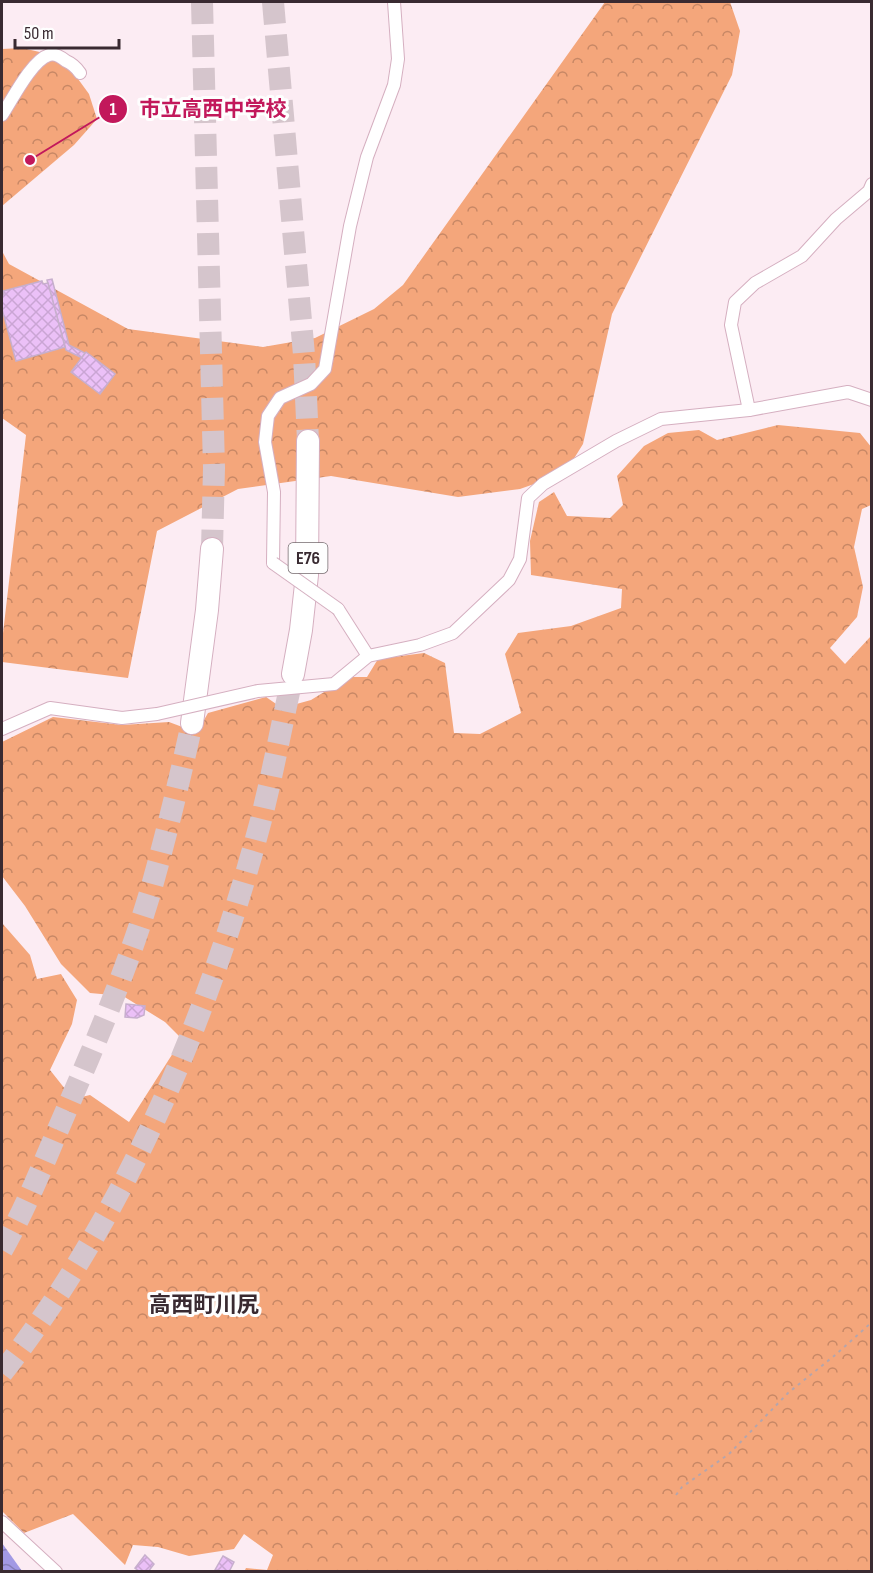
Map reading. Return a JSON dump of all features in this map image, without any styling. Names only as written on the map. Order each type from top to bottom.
[{"type":"highway","name":"E76","points":[[293,674],[307,575],[308,441]]},
{"type":"highway","points":[[192,723],[206,621],[212,549]]},
{"type":"street","points":[[369,656],[338,609],[273,563],[274,492],[265,442],[268,416],[280,398],[311,384],[325,369],[353,215],[367,158],[394,85],[398,59],[394,2]]},
{"type":"street","points":[[2,115],[17,88],[41,59],[51,54],[58,56],[75,65],[80,73]]},
{"type":"street","points":[[749,410],[731,325],[735,302],[755,283],[802,256],[836,219],[869,191],[872,184]]},
{"type":"street","points":[[2,729],[50,708],[122,718],[157,714],[258,691],[334,684],[369,656],[420,645],[453,633],[509,580],[520,559],[528,498],[543,484],[616,441],[661,419],[749,410],[848,392],[872,400]]},
{"type":"street","points":[[2,1522],[56,1572]]},
{"type":"path","points":[[676,1495],[682,1487],[729,1454],[788,1393],[872,1322]]},
{"type":"green space","points":[[605,2],[730,2],[740,31],[732,75],[612,314],[583,444],[565,473],[520,489],[458,497],[331,476],[238,489],[157,531],[128,678],[2,662],[2,642],[26,435],[2,418],[2,251],[9,264],[128,329],[263,347],[315,338],[374,309],[403,285]]},
{"type":"green space","points":[[22,48],[62,57],[89,94],[97,119],[74,145],[2,206],[2,49]]},
{"type":"green space","points":[[778,425],[860,433],[872,448],[871,505],[862,509],[854,547],[863,587],[857,617],[830,648],[845,664],[871,636],[871,1571],[244,1572],[246,1568],[267,1570],[273,1555],[244,1534],[234,1549],[189,1556],[158,1547],[133,1545],[125,1565],[73,1514],[24,1533],[2,1511],[2,923],[30,955],[37,979],[61,974],[77,1000],[72,1024],[50,1070],[73,1099],[90,1095],[129,1122],[182,1039],[165,1022],[123,996],[90,993],[61,964],[25,906],[2,876],[2,742],[53,717],[122,725],[169,722],[185,728],[200,727],[208,713],[266,697],[282,708],[311,700],[349,677],[367,677],[378,659],[424,653],[445,663],[454,733],[480,734],[521,713],[505,654],[518,633],[571,626],[621,608],[622,589],[531,575],[530,541],[539,502],[554,492],[567,516],[610,518],[623,505],[617,476],[644,446],[668,433],[699,430],[717,440]]},
{"type":"water","points":[[2,1543],[22,1571],[2,1571]]},
{"type":"building","points":[[52,279],[69,345],[85,353],[82,358],[66,350],[47,280]]},
{"type":"building","points":[[42,281],[43,284],[48,283],[65,347],[16,361],[2,309],[3,291]]},
{"type":"building","points":[[86,352],[115,374],[100,394],[71,372]]},
{"type":"building","points":[[126,1004],[145,1006],[144,1015],[137,1018],[125,1017]]},
{"type":"building","points":[[145,1555],[154,1564],[148,1572],[140,1572],[135,1568]]},
{"type":"building","points":[[223,1556],[234,1562],[229,1572],[215,1570]]},
{"type":"tunnel","points":[[202,2],[214,468],[212,549]]},
{"type":"tunnel","points":[[273,2],[304,355],[308,441]]},
{"type":"tunnel","points":[[2,1373],[47,1311],[88,1247],[125,1180],[159,1110],[189,1039],[240,894],[261,820],[293,674]]},
{"type":"tunnel","points":[[2,1250],[44,1164],[124,971],[158,866],[192,723]]},
{"type":"place","name":"市立高西中学校","points":[[30,160]]},
{"type":"district","name":"高西町川尻","points":[[204,1304]]}]
